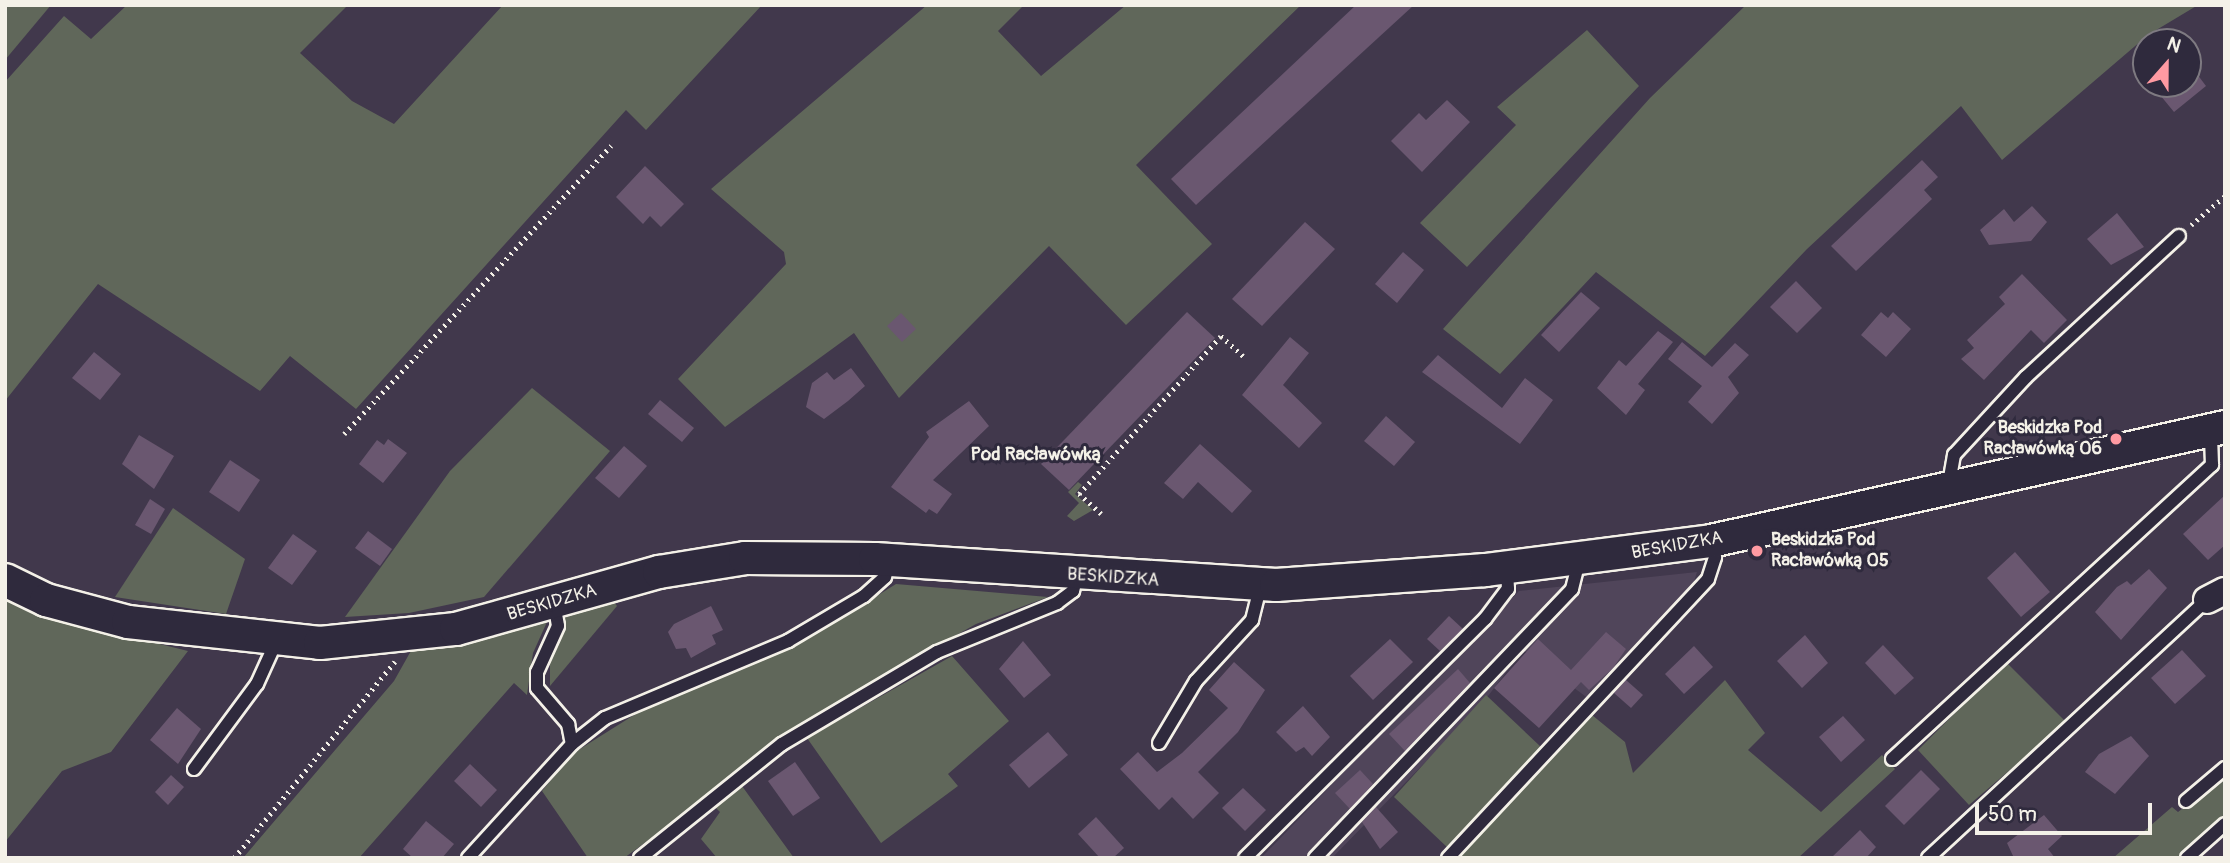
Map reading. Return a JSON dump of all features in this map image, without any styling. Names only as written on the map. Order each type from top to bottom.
[{"type":"street","name":"BESKIDZKA","points":[[5,580],[46,600],[128,622],[277,640],[402,638],[554,602],[659,572],[745,558],[890,560],[1077,576],[1261,585],[1507,568],[1711,541],[2218,429]]},
{"type":"lane","points":[[1948,490],[1954,455],[2026,377],[2179,236]]},
{"type":"lane","points":[[1892,759],[2212,465],[2218,429]]},
{"type":"lane","points":[[1448,858],[1708,579],[1715,557],[1711,541]]},
{"type":"lane","points":[[468,858],[572,744],[605,718],[788,641],[864,596],[885,577],[890,560]]},
{"type":"lane","points":[[1315,858],[1572,589],[1579,560]]},
{"type":"lane","points":[[1245,858],[1485,619],[1508,589],[1507,568]]},
{"type":"lane","points":[[640,858],[782,744],[937,653],[1057,603],[1073,591],[1077,576]]},
{"type":"lane","points":[[1159,743],[1196,681],[1252,620],[1261,585]]},
{"type":"lane","points":[[1927,858],[2219,599]]},
{"type":"lane","points":[[554,602],[558,626],[537,672],[537,688],[568,724],[572,744]]},
{"type":"lane","points":[[194,769],[257,684],[277,640]]},
{"type":"lane","points":[[2186,801],[2225,768]]},
{"type":"lane","points":[[2188,858],[2225,824]]},
{"type":"path","points":[[344,434],[611,146]]},
{"type":"path","points":[[2179,236],[2225,196]]},
{"type":"path","points":[[1101,514],[1079,494],[1221,336],[1242,356]]},
{"type":"path","points":[[234,858],[391,673],[402,638]]},
{"type":"shaded area","points":[[1697,572],[1692,588],[1589,699],[1523,650],[1482,704],[1332,858],[1261,858],[1519,591]]},
{"type":"green space","points":[[5,5],[51,5],[5,60]]},
{"type":"green space","points":[[127,5],[348,5],[300,53],[352,101],[394,124],[503,5],[762,5],[646,130],[626,110],[356,409],[290,356],[260,391],[98,284],[5,401],[5,82],[64,16],[91,39]]},
{"type":"green space","points":[[927,5],[1024,5],[998,31],[1041,76],[1126,5],[1301,5],[1136,165],[1212,244],[1126,325],[1049,246],[899,398],[854,333],[725,427],[678,379],[786,264],[784,252],[711,189]]},
{"type":"green space","points":[[1746,5],[2198,5],[2160,28],[2132,28],[2132,49],[2002,160],[1961,106],[1807,249],[1705,356],[1596,272],[1500,374],[1443,329],[1650,98]]},
{"type":"green space","points":[[1587,30],[1639,86],[1467,267],[1420,223],[1516,125],[1497,107]]},
{"type":"green space","points":[[532,388],[610,451],[484,597],[409,613],[345,617],[450,471]]},
{"type":"green space","points":[[1078,482],[1082,485],[1075,494],[1093,510],[1074,521],[1067,516],[1079,503],[1068,492]]},
{"type":"green space","points":[[173,508],[245,559],[226,614],[115,597]]},
{"type":"green space","points":[[896,584],[1048,597],[976,624],[838,702],[624,858],[588,858],[542,791],[572,754],[642,710],[806,640]]},
{"type":"green space","points":[[5,599],[31,612],[188,651],[111,752],[62,771],[5,842]]},
{"type":"green space","points":[[612,599],[617,606],[550,686],[550,657],[566,614]]},
{"type":"green space","points":[[529,622],[547,622],[533,653],[527,695],[514,683],[359,858],[243,858],[394,681],[412,649]]},
{"type":"green space","points":[[952,656],[1009,721],[948,774],[958,786],[881,843],[807,738]]},
{"type":"green space","points":[[2006,662],[2066,722],[1969,805],[1918,750]]},
{"type":"green space","points":[[1725,680],[1765,733],[1748,750],[1821,812],[1882,755],[1895,769],[1798,858],[1455,858],[1592,715],[1625,742],[1633,773]]},
{"type":"green space","points":[[1486,695],[1541,747],[1448,848],[1394,797]]},
{"type":"green space","points":[[2225,775],[2225,818],[2179,858],[2113,858],[2172,807],[2178,812]]},
{"type":"green space","points":[[742,786],[794,858],[717,858],[701,839],[720,812],[713,805]]},
{"type":"building","points":[[1356,5],[1414,5],[1196,205],[1171,179]]},
{"type":"building","points":[[2162,98],[2191,98],[2174,112]]},
{"type":"building","points":[[1447,100],[1470,122],[1422,172],[1391,141],[1419,113],[1426,120]]},
{"type":"building","points":[[1922,160],[1938,177],[1924,190],[1932,199],[1856,271],[1831,246]]},
{"type":"building","points":[[645,166],[684,204],[661,227],[650,216],[643,224],[616,197]]},
{"type":"building","points":[[2032,206],[2047,222],[2031,241],[1989,245],[1980,230],[2004,209],[2014,222]]},
{"type":"building","points":[[2117,213],[2144,247],[2111,265],[2087,239]]},
{"type":"building","points":[[1305,222],[1335,249],[1262,326],[1232,299]]},
{"type":"building","points":[[1403,252],[1424,270],[1397,303],[1375,284]]},
{"type":"building","points":[[2022,274],[2067,320],[2044,343],[2031,330],[1984,380],[1961,359],[1974,348],[1967,340],[2005,304],[1999,297]]},
{"type":"building","points":[[1796,281],[1822,308],[1797,333],[1770,307]]},
{"type":"building","points":[[1581,292],[1600,308],[1559,352],[1541,335]]},
{"type":"building","points":[[1187,312],[1215,338],[1069,490],[1041,464]]},
{"type":"building","points":[[1881,312],[1888,318],[1893,312],[1911,329],[1886,357],[1861,335]]},
{"type":"building","points":[[901,313],[916,329],[902,342],[887,326]]},
{"type":"building","points":[[1658,331],[1673,342],[1638,384],[1645,390],[1626,415],[1597,388],[1619,360],[1626,366]]},
{"type":"building","points":[[1290,337],[1309,353],[1283,385],[1322,423],[1299,448],[1242,395]]},
{"type":"building","points":[[1682,342],[1712,367],[1735,343],[1749,355],[1728,377],[1739,393],[1712,424],[1688,402],[1702,386],[1668,359]]},
{"type":"building","points":[[94,352],[121,374],[100,400],[72,378]]},
{"type":"building","points":[[1438,355],[1502,408],[1525,378],[1553,400],[1520,444],[1422,372]]},
{"type":"building","points":[[851,368],[865,386],[848,401],[824,419],[806,407],[812,383],[827,372],[834,380]]},
{"type":"building","points":[[660,400],[694,428],[682,442],[648,414]]},
{"type":"building","points":[[969,401],[989,426],[933,480],[952,494],[937,514],[929,509],[926,513],[891,487],[929,437],[926,432]]},
{"type":"building","points":[[1386,416],[1415,442],[1394,466],[1364,441]]},
{"type":"building","points":[[139,435],[174,456],[154,489],[122,464]]},
{"type":"building","points":[[388,439],[407,453],[383,483],[359,464],[377,440],[384,445]]},
{"type":"building","points":[[1200,444],[1252,491],[1232,513],[1198,482],[1183,499],[1164,483]]},
{"type":"building","points":[[624,446],[647,466],[619,498],[595,478]]},
{"type":"building","points":[[230,460],[260,480],[239,512],[209,492]]},
{"type":"building","points":[[2225,495],[2225,545],[2208,560],[2183,534]]},
{"type":"building","points":[[150,499],[165,509],[151,534],[135,525]]},
{"type":"building","points":[[368,531],[392,549],[380,566],[355,548]]},
{"type":"building","points":[[293,534],[317,551],[292,585],[268,568]]},
{"type":"building","points":[[2015,552],[2050,592],[2021,617],[1987,578]]},
{"type":"building","points":[[2149,569],[2167,588],[2121,640],[2095,612],[2117,587],[2127,581],[2131,585]]},
{"type":"building","points":[[711,606],[723,630],[712,635],[716,644],[691,658],[686,648],[676,649],[668,632],[674,624]]},
{"type":"building","points":[[1449,616],[1463,629],[1440,651],[1427,639]]},
{"type":"building","points":[[1606,632],[1626,649],[1613,668],[1589,690],[1581,682],[1539,728],[1494,688],[1538,639],[1571,670]]},
{"type":"building","points":[[1805,635],[1828,663],[1802,688],[1777,661]]},
{"type":"building","points":[[1390,639],[1413,662],[1373,700],[1350,676]]},
{"type":"building","points":[[1023,641],[1051,675],[1024,698],[999,669]]},
{"type":"building","points":[[1883,645],[1914,678],[1895,695],[1865,663]]},
{"type":"building","points":[[1694,646],[1713,667],[1684,694],[1665,674]]},
{"type":"building","points":[[2182,650],[2206,676],[2175,704],[2151,678]]},
{"type":"building","points":[[1234,662],[1265,690],[1238,732],[1198,772],[1219,793],[1193,819],[1172,797],[1159,810],[1120,769],[1138,752],[1157,772],[1182,753],[1228,708],[1209,690]]},
{"type":"building","points":[[1458,669],[1470,683],[1405,751],[1389,734]]},
{"type":"building","points":[[1626,680],[1643,695],[1631,708],[1614,693]]},
{"type":"building","points":[[1303,706],[1330,737],[1312,756],[1304,747],[1296,752],[1276,732]]},
{"type":"building","points":[[177,708],[201,729],[178,764],[150,740]]},
{"type":"building","points":[[1843,716],[1865,740],[1841,762],[1819,737]]},
{"type":"building","points":[[1048,732],[1068,755],[1029,788],[1009,765]]},
{"type":"building","points":[[2131,736],[2149,756],[2115,794],[2085,772],[2099,754]]},
{"type":"building","points":[[795,762],[820,798],[793,816],[768,781]]},
{"type":"building","points":[[470,764],[497,790],[481,807],[454,781]]},
{"type":"building","points":[[1360,770],[1373,784],[1350,809],[1335,793]]},
{"type":"building","points":[[1921,770],[1940,789],[1904,825],[1885,806]]},
{"type":"building","points":[[171,775],[184,787],[168,805],[155,792]]},
{"type":"building","points":[[1243,788],[1266,810],[1245,831],[1222,808]]},
{"type":"building","points":[[1376,807],[1398,832],[1380,849],[1362,822]]},
{"type":"building","points":[[2044,815],[2062,836],[2048,849],[2055,858],[2014,858],[2007,843]]},
{"type":"building","points":[[1096,817],[1124,848],[1113,858],[1100,858],[1078,834]]},
{"type":"building","points":[[426,821],[454,844],[442,858],[413,858],[403,849]]},
{"type":"building","points":[[1860,830],[1876,847],[1866,858],[1831,858]]},
{"type":"place","name":"Beskidzka Pod Racławówką 06","points":[[2116,439]]},
{"type":"place","name":"Beskidzka Pod Racławówką 05","points":[[1757,551]]},
{"type":"district","name":"Pod Racławówką","points":[[1036,455]]}]
